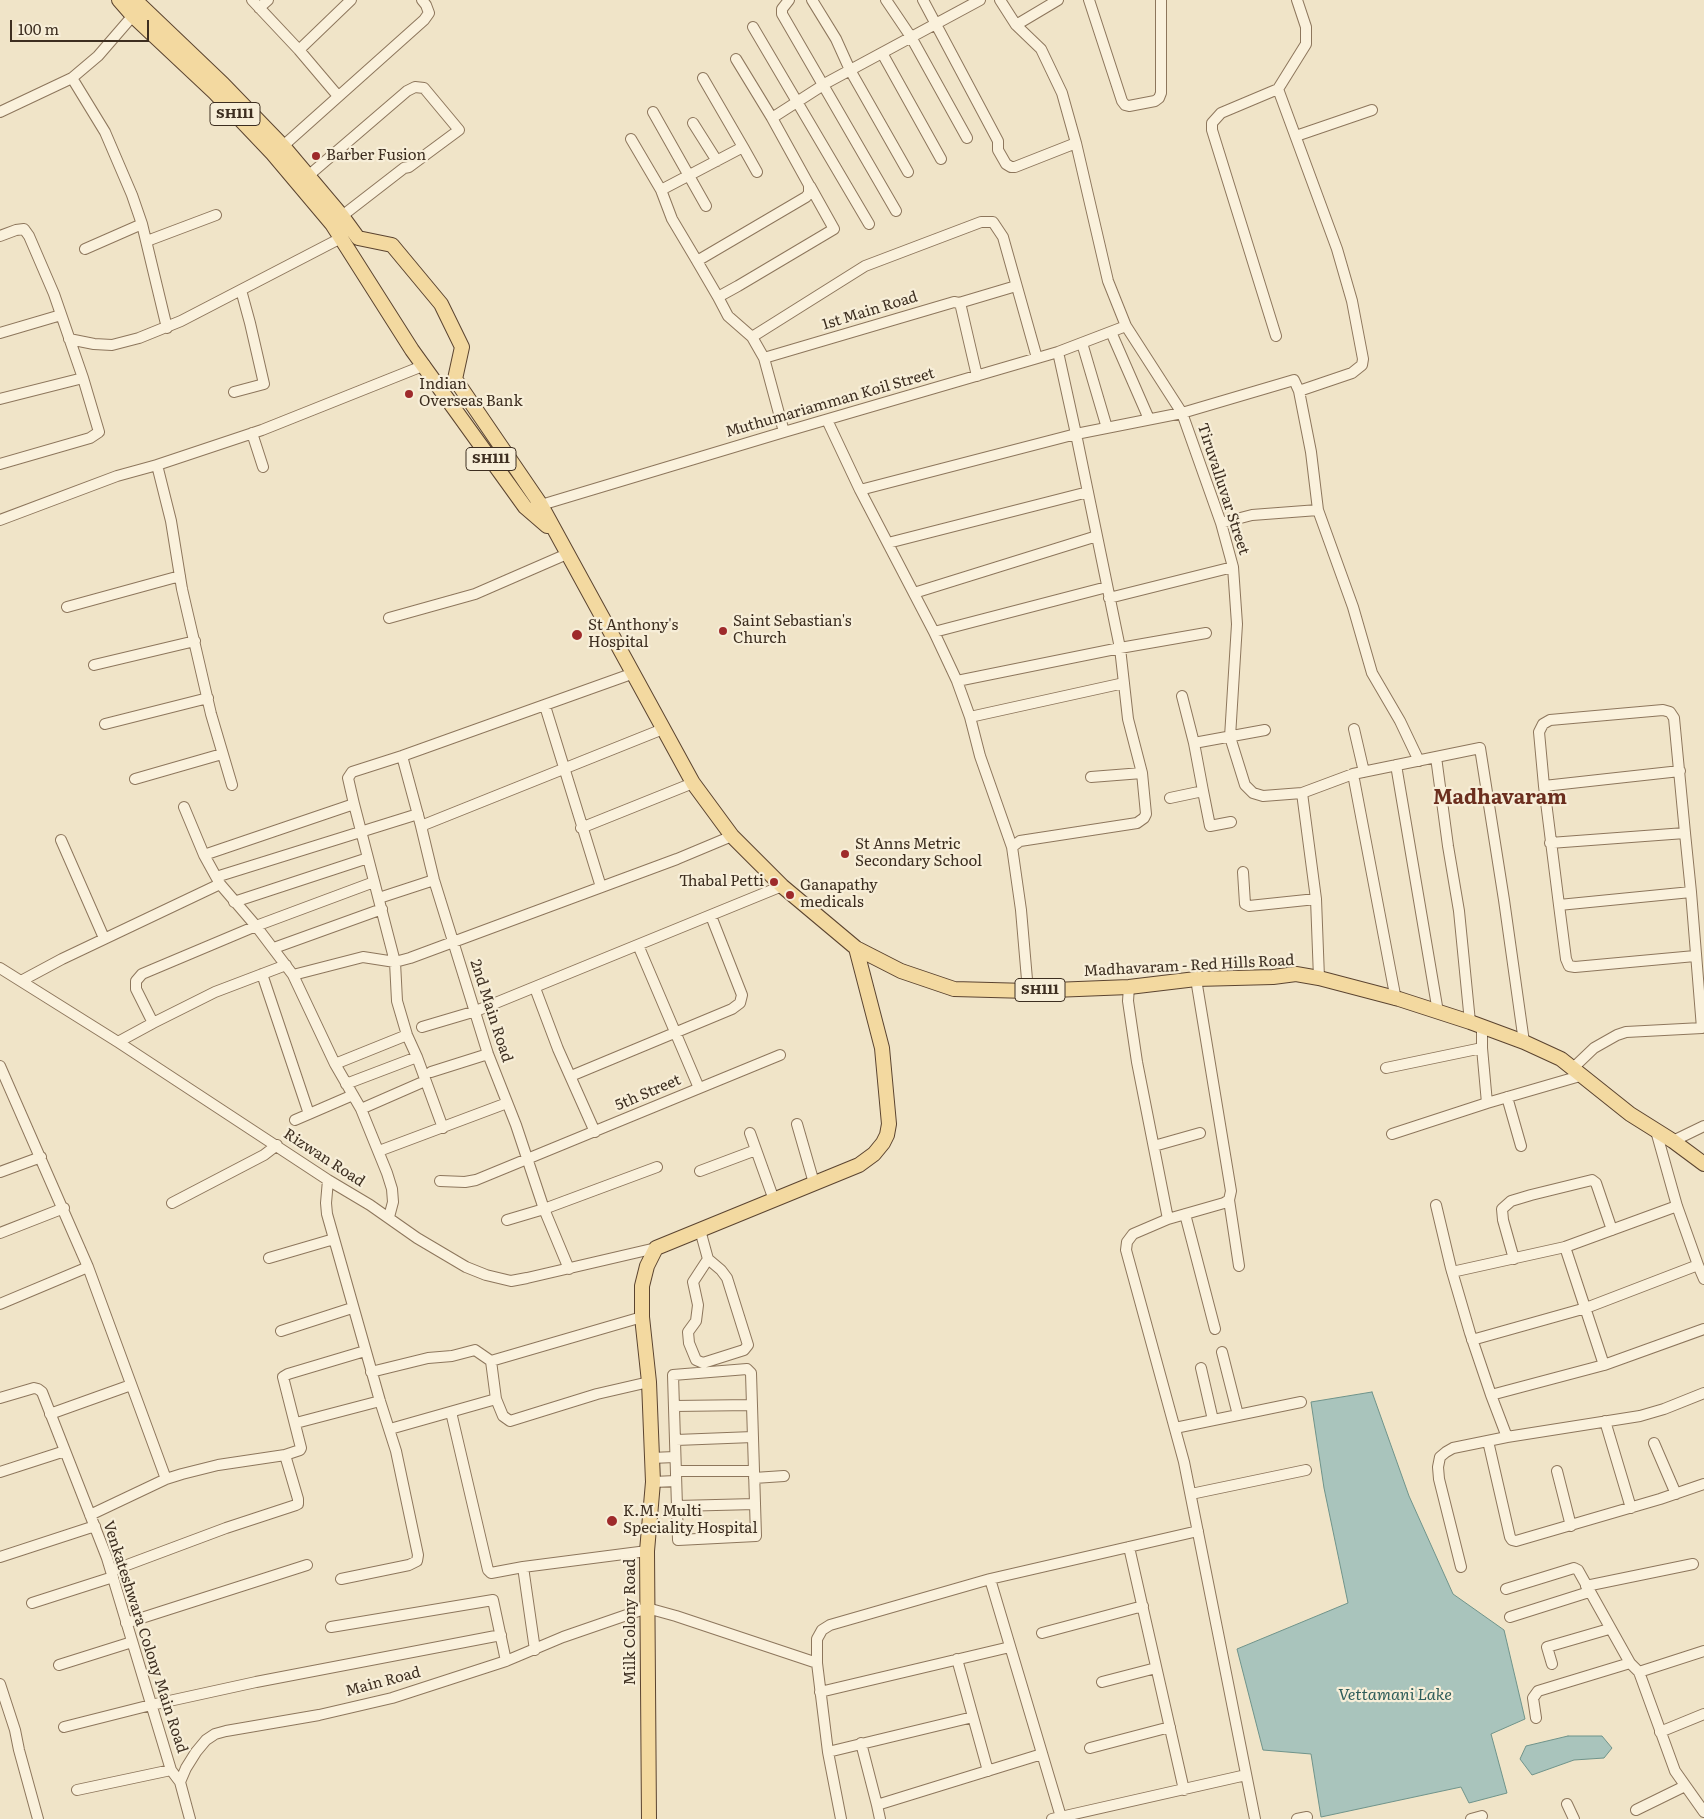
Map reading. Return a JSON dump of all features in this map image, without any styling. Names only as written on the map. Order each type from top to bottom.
[{"type":"main road","name":"SH111","points":[[119,0],[136,8],[223,84],[283,146],[342,216]]},
{"type":"main road","name":"SH111","points":[[136,8],[273,154],[332,224],[341,238]]},
{"type":"main road","name":"Madhavaram - Red Hills Road","points":[[342,216],[358,238],[392,245],[441,304],[462,347],[455,379],[541,505],[554,532],[634,673],[693,783],[732,836],[782,886],[856,948],[901,971],[954,989],[1028,991],[1129,987],[1196,979],[1272,977],[1296,974],[1319,978],[1438,1012],[1524,1042],[1561,1060],[1630,1114],[1673,1141],[1704,1164]]},
{"type":"main road","points":[[341,238],[352,252],[412,350],[425,366]]},
{"type":"main road","name":"Madhavaram - Red Hills Road","points":[[425,366],[526,507],[554,532]]},
{"type":"main road","points":[[656,1248],[867,1160],[879,1149],[887,1135],[889,1124],[882,1048],[856,948]]},
{"type":"main road","name":"Milk Colony Road","points":[[649,1819],[647,1551],[652,1482],[649,1382],[642,1317],[642,1286],[656,1248]]},
{"type":"street","points":[[252,0],[338,96]]},
{"type":"street","points":[[259,8],[268,0]]},
{"type":"street","points":[[298,50],[351,0]]},
{"type":"street","points":[[283,146],[424,20],[429,13],[422,0]]},
{"type":"street","points":[[789,0],[782,9],[782,14],[896,210]]},
{"type":"street","points":[[812,0],[836,38],[850,70],[908,172]]},
{"type":"street","points":[[886,0],[911,37],[966,138]]},
{"type":"street","points":[[923,0],[998,141],[998,150],[1006,164],[1015,167],[1076,143]]},
{"type":"street","points":[[772,118],[850,70],[937,24],[962,4],[980,0]]},
{"type":"street","name":"Tiruvalluvar Street","points":[[1000,0],[1016,25],[1041,49],[1062,93],[1076,143],[1108,281],[1126,326],[1182,413],[1221,523],[1233,567],[1237,624],[1230,737],[1245,785],[1253,793],[1264,796],[1302,793]]},
{"type":"street","points":[[1016,25],[1058,0]]},
{"type":"street","points":[[1089,0],[1122,101],[1125,105],[1129,106],[1155,102],[1161,93],[1161,0]]},
{"type":"street","points":[[1276,336],[1212,130],[1212,123],[1221,113],[1278,89],[1306,44],[1306,27],[1297,0]]},
{"type":"street","points":[[0,112],[72,78],[98,56],[136,8]]},
{"type":"street","points":[[753,27],[869,224]]},
{"type":"street","points":[[882,53],[941,159]]},
{"type":"street","points":[[718,297],[834,229],[772,118],[736,59]]},
{"type":"street","points":[[72,78],[105,132],[132,195],[142,224],[167,328]]},
{"type":"street","points":[[703,78],[757,172]]},
{"type":"street","points":[[308,176],[407,91],[416,87],[424,88],[459,130],[409,167],[404,168],[342,216]]},
{"type":"street","points":[[1278,89],[1337,249],[1352,301],[1363,359],[1362,365],[1352,373],[1299,391]]},
{"type":"street","points":[[1296,136],[1372,110]]},
{"type":"street","points":[[652,112],[706,206]]},
{"type":"street","points":[[693,123],[717,161]]},
{"type":"street","points":[[631,138],[661,190],[672,219],[728,316],[752,337],[764,358],[784,432]]},
{"type":"street","points":[[661,190],[743,147]]},
{"type":"street","points":[[697,262],[806,197],[809,193],[809,185]]},
{"type":"street","points":[[146,241],[216,215]]},
{"type":"street","points":[[752,337],[865,266],[981,222],[993,222],[1003,237],[1037,358]]},
{"type":"street","points":[[85,249],[142,224]]},
{"type":"street","points":[[0,236],[24,229],[29,236],[61,314],[84,378],[99,428],[97,435],[90,438],[0,464]]},
{"type":"street","points":[[69,339],[112,345],[167,328],[341,238]]},
{"type":"street","name":"1st Main Road","points":[[764,358],[954,302],[959,303],[1016,286]]},
{"type":"street","points":[[234,392],[264,384],[241,290]]},
{"type":"street","points":[[959,303],[977,376]]},
{"type":"street","points":[[0,333],[61,314]]},
{"type":"street","name":"Muthumariamman Koil Street","points":[[541,505],[1058,352],[1126,326]]},
{"type":"street","points":[[1111,332],[1149,420]]},
{"type":"street","points":[[1082,343],[1107,428]]},
{"type":"street","points":[[1012,847],[1020,841],[1137,823],[1144,818],[1147,809],[1142,773],[1128,719],[1120,648],[1058,352]]},
{"type":"street","points":[[0,520],[117,476],[157,465],[310,412],[425,366]]},
{"type":"street","points":[[0,399],[84,378]]},
{"type":"street","points":[[860,490],[1076,434],[1182,413],[1294,380],[1299,391],[1311,452],[1318,510],[1353,606],[1372,674],[1400,721],[1419,761]]},
{"type":"street","points":[[827,420],[860,490],[934,632],[957,681],[970,716],[986,773],[1012,847],[1028,991]]},
{"type":"street","points":[[252,433],[263,467]]},
{"type":"street","points":[[157,465],[171,521],[180,576],[208,698],[232,785]]},
{"type":"street","points":[[888,543],[1088,492]]},
{"type":"street","points":[[1221,523],[1257,514],[1318,510]]},
{"type":"street","points":[[914,594],[1097,536]]},
{"type":"street","points":[[389,618],[475,594],[567,554]]},
{"type":"street","points":[[1109,598],[1233,567]]},
{"type":"street","points":[[67,607],[180,576]]},
{"type":"street","points":[[934,632],[1107,587]]},
{"type":"street","points":[[957,681],[1120,648],[1206,633]]},
{"type":"street","points":[[94,665],[195,641]]},
{"type":"street","points":[[443,1128],[428,1077],[407,1035],[396,996],[396,962],[348,778],[350,774],[634,673]]},
{"type":"street","points":[[970,716],[1124,683]]},
{"type":"street","points":[[1182,696],[1194,743],[1210,826],[1231,822]]},
{"type":"street","points":[[105,724],[208,698]]},
{"type":"street","points":[[544,706],[600,887]]},
{"type":"street","points":[[1392,1134],[1507,1097],[1576,1072],[1594,1048],[1617,1035],[1626,1032],[1703,1027],[1674,718],[1670,712],[1662,710],[1550,720],[1543,724],[1539,732],[1550,842],[1566,959],[1569,966],[1695,956]]},
{"type":"street","points":[[421,826],[663,729]]},
{"type":"street","points":[[1354,729],[1364,772]]},
{"type":"street","points":[[1194,743],[1265,730]]},
{"type":"street","points":[[1319,978],[1316,899],[1302,793],[1353,774],[1480,748],[1524,1042]]},
{"type":"street","points":[[135,779],[222,754]]},
{"type":"street","name":"2nd Main Road","points":[[402,756],[434,880],[488,1054],[528,1159],[544,1209],[569,1269]]},
{"type":"street","points":[[1436,757],[1476,1025],[1482,1048],[1487,1103]]},
{"type":"street","points":[[1396,765],[1438,1012]]},
{"type":"street","points":[[1544,786],[1680,771]]},
{"type":"street","points":[[1092,777],[1142,773]]},
{"type":"street","points":[[1353,774],[1396,1000]]},
{"type":"street","points":[[581,828],[693,783]]},
{"type":"street","points":[[1170,798],[1203,791]]},
{"type":"street","points":[[204,855],[354,804]]},
{"type":"street","points":[[184,807],[204,855],[218,881],[274,948],[293,975],[335,1064],[361,1109],[379,1151],[392,1189],[393,1202],[389,1217]]},
{"type":"street","points":[[22,982],[62,959],[218,881],[418,814]]},
{"type":"street","points":[[1550,842],[1685,833]]},
{"type":"street","points":[[293,975],[363,957],[396,962],[410,958],[677,859],[732,836]]},
{"type":"street","points":[[61,840],[104,938]]},
{"type":"street","points":[[234,902],[368,858]]},
{"type":"street","points":[[1243,872],[1245,904],[1249,906],[1316,899]]},
{"type":"street","points":[[379,898],[434,880]]},
{"type":"street","points":[[153,1023],[137,993],[135,985],[137,977],[256,926],[374,882]]},
{"type":"street","points":[[422,1027],[476,1011],[782,886]]},
{"type":"street","points":[[1559,905],[1691,892]]},
{"type":"street","points":[[274,948],[382,909]]},
{"type":"street","points":[[571,1076],[732,1009],[740,1003],[742,995],[711,916]]},
{"type":"street","points":[[638,945],[699,1088]]},
{"type":"street","points":[[118,1042],[215,992],[286,965]]},
{"type":"street","name":"Rizwan Road","points":[[0,968],[118,1042],[328,1180],[389,1217],[417,1238],[466,1267],[499,1278],[519,1280],[656,1248]]},
{"type":"street","points":[[262,974],[309,1114]]},
{"type":"street","points":[[1196,979],[1230,1184],[1231,1191],[1228,1200],[1239,1266]]},
{"type":"street","points":[[1129,987],[1128,1001],[1135,1053],[1168,1219]]},
{"type":"street","points":[[534,988],[595,1132]]},
{"type":"street","points":[[335,1064],[407,1035]]},
{"type":"street","points":[[1386,1068],[1482,1048]]},
{"type":"street","points":[[361,1109],[428,1077],[488,1054]]},
{"type":"street","name":"5th Street","points":[[440,1181],[471,1182],[780,1055]]},
{"type":"street","points":[[346,1084],[417,1057]]},
{"type":"street","points":[[0,1066],[64,1208],[88,1267],[166,1479]]},
{"type":"street","points":[[294,1120],[353,1096]]},
{"type":"street","points":[[1507,1097],[1521,1146]]},
{"type":"street","points":[[379,1151],[507,1103]]},
{"type":"street","points":[[796,1124],[814,1183]]},
{"type":"street","points":[[1673,1141],[1704,1126]]},
{"type":"street","points":[[1154,1146],[1200,1132]]},
{"type":"street","points":[[1656,1132],[1677,1206],[1704,1279]]},
{"type":"street","points":[[750,1133],[774,1200]]},
{"type":"street","points":[[172,1203],[264,1155],[277,1145]]},
{"type":"street","points":[[700,1171],[756,1150]]},
{"type":"street","points":[[0,1172],[41,1157]]},
{"type":"street","points":[[507,1220],[544,1209],[657,1167]]},
{"type":"street","points":[[328,1180],[327,1214],[352,1308],[400,1464],[418,1558],[410,1565],[340,1579]]},
{"type":"street","points":[[1514,1259],[1503,1220],[1502,1209],[1510,1201],[1592,1180],[1596,1183],[1612,1230]]},
{"type":"street","points":[[1228,1200],[1224,1203],[1168,1219],[1133,1234],[1127,1242],[1126,1250],[1175,1428],[1191,1494],[1255,1819]]},
{"type":"street","points":[[1436,1205],[1452,1272],[1472,1340],[1507,1436]]},
{"type":"street","points":[[1452,1272],[1565,1248],[1677,1206]]},
{"type":"street","points":[[0,1233],[64,1208]]},
{"type":"street","points":[[1185,1214],[1215,1329]]},
{"type":"street","points":[[700,1230],[708,1259],[727,1278],[748,1345],[744,1350],[703,1363],[696,1360],[689,1343],[688,1332],[696,1321],[698,1305],[693,1282],[708,1259]]},
{"type":"street","points":[[269,1258],[334,1239]]},
{"type":"street","points":[[1565,1248],[1604,1366]]},
{"type":"street","points":[[1472,1340],[1586,1308],[1698,1265]]},
{"type":"street","points":[[0,1304],[88,1267]]},
{"type":"street","points":[[281,1331],[352,1308]]},
{"type":"street","points":[[491,1361],[642,1317]]},
{"type":"street","points":[[1491,1395],[1604,1366],[1704,1329]]},
{"type":"street","points":[[371,1372],[428,1358],[452,1356],[476,1350],[491,1361],[496,1399],[503,1416],[510,1421],[597,1394],[649,1382]]},
{"type":"street","points":[[90,1515],[166,1479],[218,1465],[285,1455],[301,1449],[296,1423],[283,1379],[285,1375],[365,1351]]},
{"type":"street","points":[[1222,1352],[1238,1415]]},
{"type":"street","points":[[1201,1368],[1213,1420]]},
{"type":"street","points":[[747,1369],[750,1373],[756,1536],[678,1540],[674,1406],[673,1375],[747,1369]]},
{"type":"street","points":[[50,1414],[131,1385]]},
{"type":"street","name":"Venkateshwara Colony Main Road","points":[[0,1398],[30,1389],[38,1389],[42,1392],[112,1574],[171,1770],[180,1782]]},
{"type":"street","points":[[1461,1567],[1439,1479],[1438,1466],[1440,1457],[1446,1452],[1454,1448],[1507,1436],[1654,1412],[1704,1393]]},
{"type":"street","points":[[390,1429],[496,1399]]},
{"type":"street","points":[[296,1423],[380,1401]]},
{"type":"street","points":[[1175,1428],[1301,1402]]},
{"type":"street","points":[[674,1406],[752,1405]]},
{"type":"street","points":[[451,1412],[488,1570],[491,1574],[523,1567],[647,1551]]},
{"type":"street","points":[[1605,1421],[1631,1508]]},
{"type":"street","points":[[676,1440],[753,1437]]},
{"type":"street","points":[[1488,1441],[1512,1540],[1521,1541],[1703,1485],[1704,1496]]},
{"type":"street","points":[[1654,1443],[1676,1494]]},
{"type":"street","points":[[0,1472],[64,1451]]},
{"type":"street","points":[[32,1603],[112,1574],[226,1528],[298,1504],[285,1455]]},
{"type":"street","points":[[651,1458],[675,1457]]},
{"type":"street","points":[[1191,1494],[1306,1470]]},
{"type":"street","points":[[1557,1470],[1571,1526]]},
{"type":"street","points":[[652,1482],[676,1476],[784,1476]]},
{"type":"street","points":[[677,1506],[755,1504]]},
{"type":"street","points":[[0,1557],[95,1526]]},
{"type":"street","points":[[841,1819],[828,1752],[817,1663],[817,1640],[822,1630],[830,1625],[990,1579],[1198,1531]]},
{"type":"street","points":[[1129,1547],[1184,1790]]},
{"type":"street","points":[[1510,1617],[1588,1589],[1692,1564]]},
{"type":"street","points":[[126,1623],[308,1566]]},
{"type":"street","points":[[523,1567],[535,1650]]},
{"type":"street","points":[[1506,1589],[1570,1568],[1578,1570],[1609,1629],[1630,1664],[1639,1672],[1675,1771],[1702,1807]]},
{"type":"street","points":[[990,1579],[1042,1754],[1056,1818],[1246,1776]]},
{"type":"street","points":[[331,1627],[493,1600],[506,1661]]},
{"type":"street","points":[[1042,1633],[1142,1606]]},
{"type":"street","points":[[647,1608],[817,1663]]},
{"type":"street","name":"Main Road","points":[[180,1782],[196,1752],[206,1740],[215,1734],[320,1715],[392,1698],[506,1661],[563,1637],[647,1608]]},
{"type":"street","points":[[1552,1664],[1547,1647],[1609,1629]]},
{"type":"street","points":[[64,1727],[151,1705],[256,1682],[501,1635]]},
{"type":"street","points":[[58,1665],[132,1642]]},
{"type":"street","points":[[820,1692],[1010,1647]]},
{"type":"street","points":[[1639,1672],[1704,1651]]},
{"type":"street","points":[[957,1659],[988,1771]]},
{"type":"street","points":[[1536,1718],[1533,1698],[1538,1691],[1630,1664]]},
{"type":"street","points":[[1102,1682],[1156,1668]]},
{"type":"street","points":[[0,1684],[15,1730],[38,1819]]},
{"type":"street","points":[[1660,1732],[1704,1714]]},
{"type":"street","points":[[828,1752],[973,1717]]},
{"type":"street","points":[[1090,1748],[1170,1727]]},
{"type":"street","points":[[861,1743],[880,1819]]},
{"type":"street","points":[[877,1805],[1042,1754]]},
{"type":"street","points":[[77,1790],[171,1770]]},
{"type":"street","points":[[180,1782],[190,1819]]},
{"type":"street","points":[[1636,1810],[1685,1786]]},
{"type":"street","points":[[1566,1804],[1574,1819]]},
{"type":"water","name":"Vettamani Lake","points":[[1372,1392],[1409,1496],[1453,1594],[1504,1630],[1525,1719],[1491,1734],[1507,1793],[1469,1803],[1461,1787],[1321,1817],[1311,1754],[1263,1750],[1237,1649],[1348,1603],[1324,1488],[1311,1402]]},
{"type":"water","points":[[1568,1736],[1602,1736],[1612,1748],[1604,1758],[1574,1760],[1532,1775],[1520,1759],[1526,1746]]},
{"type":"place","name":"Barber Fusion","points":[[316,156]]},
{"type":"place","name":"Indian Overseas Bank","points":[[409,394]]},
{"type":"place","name":"Saint Sebastian's Church","points":[[723,631]]},
{"type":"place","name":"St Anthony's Hospital","points":[[577,635]]},
{"type":"place","name":"St Anns Metric Secondary School","points":[[845,854]]},
{"type":"place","name":"Thabal Petti","points":[[774,882]]},
{"type":"place","name":"Ganapathy medicals","points":[[790,895]]},
{"type":"place","name":"K.M. Multi Speciality Hospital","points":[[612,1521]]},
{"type":"district","name":"Madhavaram","points":[[1500,798]]}]
